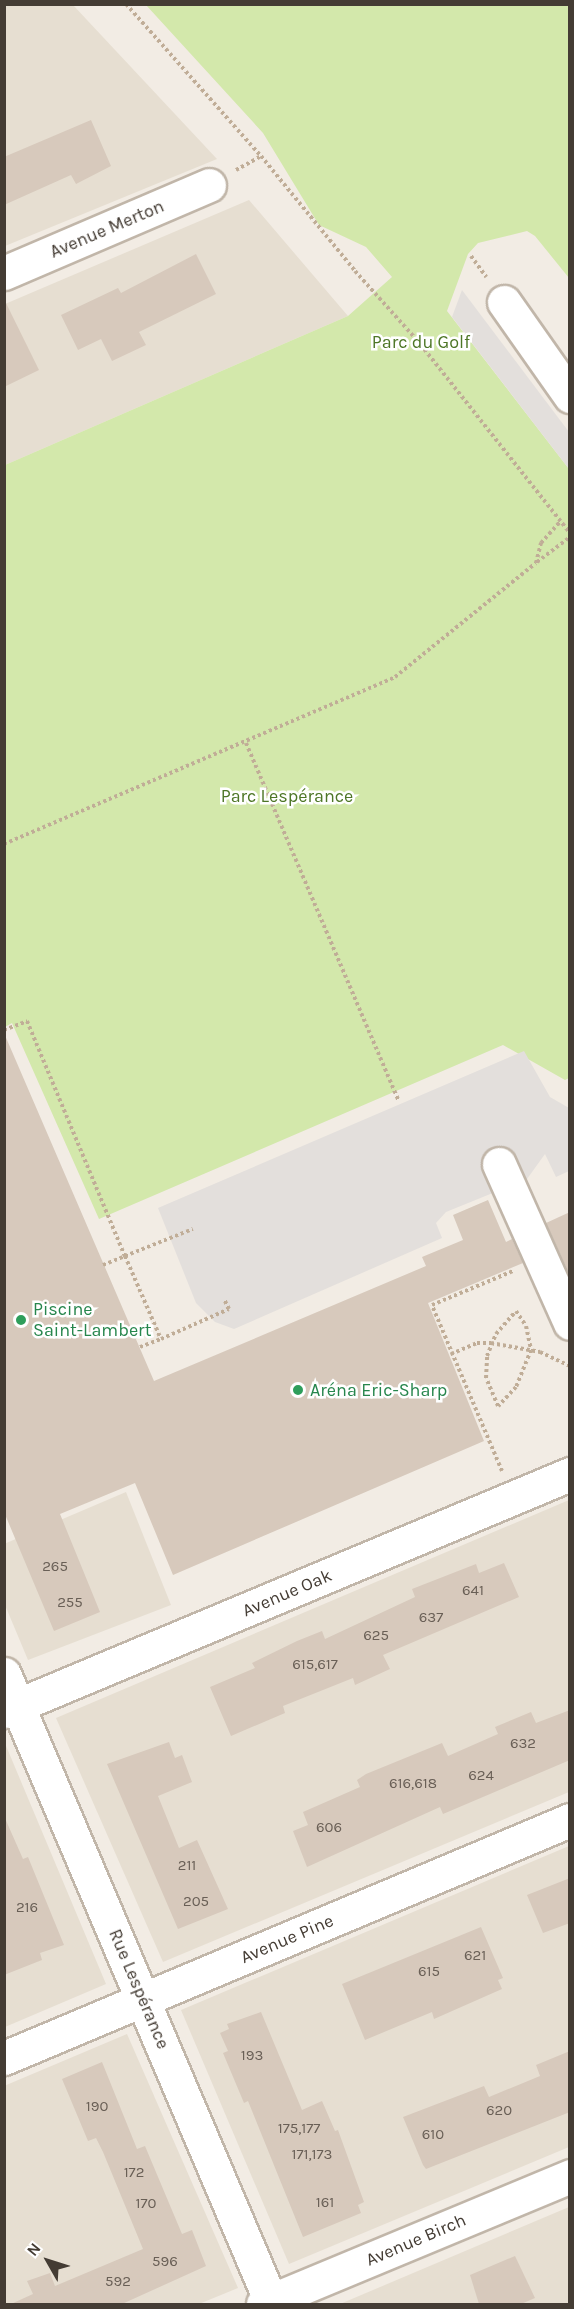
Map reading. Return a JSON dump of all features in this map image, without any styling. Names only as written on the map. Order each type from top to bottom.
[{"type":"street","name":"Avenue Merton","points":[[4,273],[209,185]]},
{"type":"street","points":[[504,303],[570,396]]},
{"type":"street","points":[[499,1164],[570,1323]]},
{"type":"street","name":"Avenue Oak","points":[[11,1708],[570,1474]]},
{"type":"street","name":"Rue Lespérance","points":[[4,1674],[11,1708],[144,1999],[268,2304]]},
{"type":"street","name":"Avenue Pine","points":[[4,2058],[570,1820]]},
{"type":"street","name":"Avenue Birch","points":[[268,2304],[570,2176]]},
{"type":"path","points":[[4,844],[246,743],[394,677],[570,535],[417,340],[261,156],[126,4]]},
{"type":"path","points":[[536,563],[541,543],[561,521]]},
{"type":"path","points":[[246,743],[399,1101]]},
{"type":"path","points":[[4,1030],[27,1021],[160,1339]]},
{"type":"path","points":[[103,1265],[193,1229]]},
{"type":"path","points":[[505,1478],[432,1305],[519,1268]]},
{"type":"path","points":[[140,1347],[229,1309],[224,1299]]},
{"type":"path","points":[[516,1311],[526,1326],[531,1350],[516,1387],[498,1406],[486,1378],[491,1343],[516,1311]]},
{"type":"path","points":[[451,1354],[477,1343],[491,1343],[531,1350],[570,1366]]},
{"type":"shaded area","points":[[5,5],[73,5],[217,159],[5,246]]},
{"type":"shaded area","points":[[249,200],[348,316],[5,465],[5,304]]},
{"type":"shaded area","points":[[462,290],[569,432],[569,469],[452,317]]},
{"type":"shaded area","points":[[524,1051],[550,1097],[569,1108],[569,1171],[556,1177],[545,1154],[527,1179],[446,1212],[436,1223],[442,1238],[234,1329],[215,1322],[196,1303],[158,1208]]},
{"type":"shaded area","points":[[126,1492],[171,1605],[28,1660],[5,1605],[4,1544]]},
{"type":"shaded area","points":[[569,1500],[569,1792],[163,1962],[56,1718]]},
{"type":"shaded area","points":[[4,1741],[106,1984],[5,2027]]},
{"type":"shaded area","points":[[569,1846],[569,2147],[289,2264],[181,2010]]},
{"type":"shaded area","points":[[127,2034],[238,2288],[199,2304],[5,2304],[4,2086]]},
{"type":"shaded area","points":[[569,2207],[569,2304],[340,2304]]},
{"type":"green space","name":"Parc Lespérance","points":[[146,5],[569,5],[569,278],[535,236],[527,231],[478,243],[468,254],[447,311],[569,469],[569,1078],[565,1080],[503,1045],[99,1219],[12,1023],[5,1027],[5,465],[348,316],[392,277],[366,247],[319,225],[263,133]]},
{"type":"building","points":[[91,120],[111,166],[76,184],[71,175],[4,205],[4,157]]},
{"type":"building","points":[[196,254],[216,294],[139,332],[146,345],[112,361],[101,339],[78,350],[61,315],[118,288],[121,293]]},
{"type":"building","points":[[4,299],[39,370],[4,387]]},
{"type":"building","points":[[4,1033],[154,1381],[426,1266],[422,1257],[463,1240],[453,1215],[488,1200],[506,1242],[512,1239],[523,1263],[428,1303],[484,1441],[173,1575],[135,1483],[60,1514],[100,1612],[54,1631],[4,1512]]},
{"type":"building","points":[[570,1212],[570,1276],[546,1223]]},
{"type":"building","points":[[504,1563],[519,1597],[383,1655],[390,1669],[355,1685],[353,1678],[283,1706],[285,1713],[231,1736],[210,1687],[255,1668],[252,1663],[297,1641],[322,1631],[325,1639],[415,1597],[412,1589],[476,1564],[479,1573]]},
{"type":"building","points":[[570,1710],[570,1760],[443,1814],[440,1807],[307,1867],[293,1831],[308,1825],[303,1812],[360,1787],[357,1780],[366,1774],[442,1743],[448,1756],[498,1734],[495,1727],[531,1712],[536,1723]]},
{"type":"building","points":[[169,1742],[175,1758],[182,1755],[192,1782],[158,1796],[179,1848],[197,1840],[228,1909],[178,1929],[107,1764]]},
{"type":"building","points":[[4,1816],[23,1859],[28,1857],[64,1945],[40,1953],[42,1960],[4,1975]]},
{"type":"building","points":[[570,1878],[570,1923],[543,1933],[527,1895]]},
{"type":"building","points":[[481,1927],[503,1978],[498,1980],[502,1989],[434,2019],[432,2012],[365,2040],[342,1984]]},
{"type":"building","points":[[261,2012],[302,2110],[322,2101],[335,2131],[338,2130],[364,2202],[358,2205],[361,2213],[303,2237],[248,2101],[244,2103],[223,2053],[228,2051],[220,2033],[229,2029],[227,2024]]},
{"type":"building","points":[[570,2051],[570,2112],[426,2169],[403,2117],[484,2086],[489,2097],[540,2076],[536,2065]]},
{"type":"building","points":[[102,2062],[137,2149],[145,2146],[182,2234],[192,2230],[206,2266],[122,2304],[11,2304],[33,2294],[27,2281],[50,2273],[55,2286],[143,2249],[103,2152],[96,2138],[88,2141],[62,2079]]},
{"type":"building","points":[[515,2256],[535,2298],[521,2304],[479,2304],[470,2275]]},
{"type":"place","name":"Piscine Saint-Lambert","points":[[21,1320]]},
{"type":"place","name":"Aréna Eric-Sharp","points":[[298,1390]]},
{"type":"park label","name":"Parc du Golf","points":[[421,342]]}]
